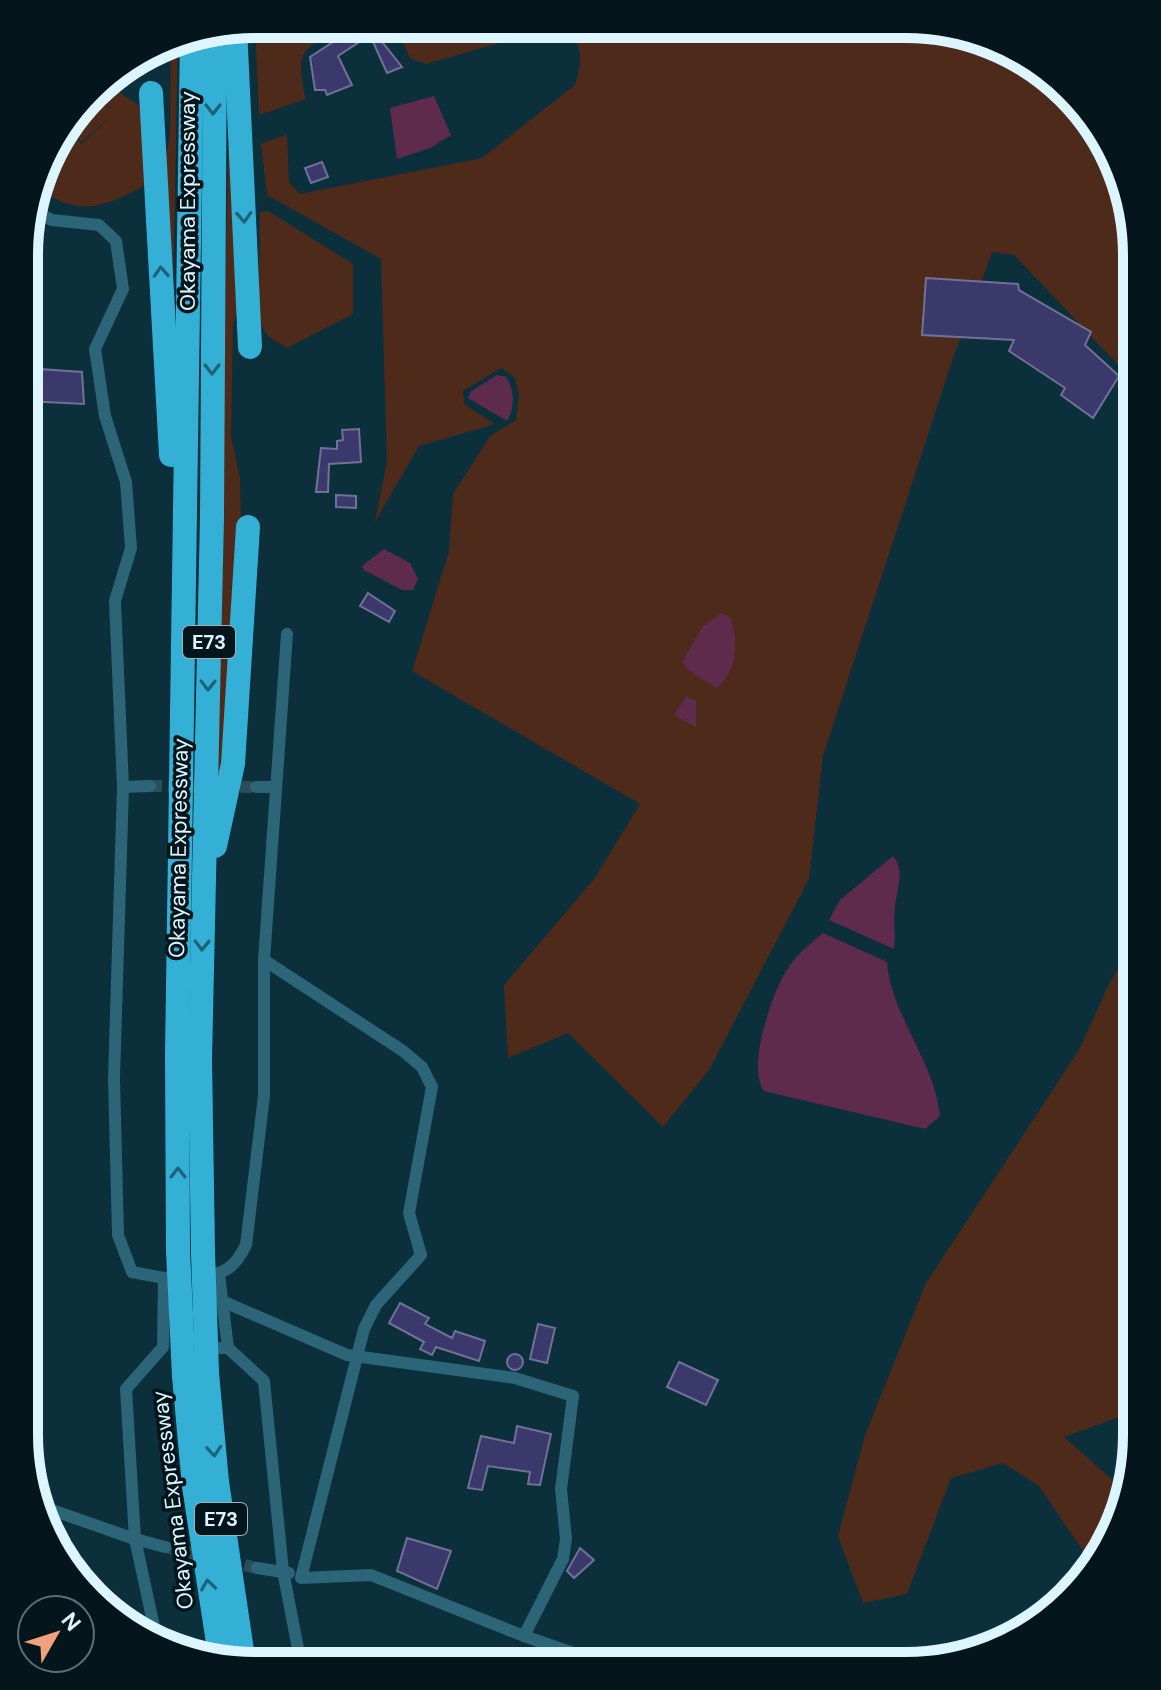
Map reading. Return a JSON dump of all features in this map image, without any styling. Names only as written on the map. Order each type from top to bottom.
[{"type":"highway","points":[[236,39],[250,347]]},
{"type":"highway","name":"Okayama Expressway","points":[[215,42],[212,517],[200,1059],[203,1252],[195,1375],[194,1486],[219,1649]]},
{"type":"highway","name":"Okayama Expressway","points":[[192,48],[178,1251],[195,1375],[217,1482],[242,1651]]},
{"type":"highway","points":[[151,93],[183,713]]},
{"type":"highway","points":[[203,903],[233,764],[248,527]]},
{"type":"street","points":[[42,215],[52,220],[99,225],[116,241],[123,289],[95,349],[105,416],[126,482],[131,548],[115,601],[123,787],[114,1078],[118,1235],[132,1272],[164,1278],[219,1274],[236,1265],[246,1245],[264,1096],[264,960],[287,634]]},
{"type":"street","points":[[123,787],[150,786]]},
{"type":"street","points":[[256,787],[276,787]]},
{"type":"street","points":[[264,960],[403,1051],[422,1067],[432,1087],[409,1213],[421,1255],[376,1305],[357,1357],[301,1578]]},
{"type":"street","points":[[219,1274],[228,1348],[264,1381],[283,1571],[299,1652]]},
{"type":"street","points":[[154,1627],[135,1539],[126,1389],[163,1347],[164,1278]]},
{"type":"street","points":[[222,1301],[357,1357],[515,1378],[573,1396],[561,1489],[566,1539],[563,1559],[524,1636]]},
{"type":"street","points":[[163,1347],[228,1348]]},
{"type":"street","points":[[52,1510],[165,1547]]},
{"type":"street","points":[[257,1568],[283,1571],[301,1578],[371,1575],[570,1652]]},
{"type":"shaded area","points":[[256,38],[324,38],[312,45],[302,58],[306,99],[259,115]]},
{"type":"shaded area","points":[[401,38],[517,38],[426,64],[410,58]]},
{"type":"shaded area","points":[[906,38],[962,45],[1014,67],[1038,83],[1078,123],[1101,159],[1116,199],[1121,227],[1123,370],[1014,255],[992,252],[953,358],[823,756],[809,879],[709,1070],[663,1127],[568,1033],[508,1058],[504,985],[594,879],[640,804],[412,671],[449,551],[453,494],[490,436],[516,420],[519,395],[515,378],[501,368],[463,391],[464,404],[495,424],[419,446],[375,522],[387,462],[381,259],[267,195],[261,144],[287,134],[289,182],[300,194],[482,158],[575,85],[580,54],[576,40]]},
{"type":"shaded area","points":[[178,53],[173,292],[163,173],[170,135],[171,55]]},
{"type":"shaded area","points":[[115,89],[138,105],[142,112],[144,186],[104,204],[91,206],[66,203],[47,193],[75,134],[81,144],[111,117],[81,142],[76,133],[92,112],[101,103],[117,111],[101,103]]},
{"type":"shaded area","points":[[229,90],[241,291],[233,327],[231,436],[240,478],[241,517],[235,643],[217,809]]},
{"type":"shaded area","points":[[434,96],[451,135],[430,148],[397,159],[390,108]]},
{"type":"shaded area","points":[[268,211],[353,264],[353,314],[287,348],[268,336],[258,321],[260,212]]},
{"type":"shaded area","points":[[497,375],[506,377],[512,393],[507,421],[468,398],[470,392]]},
{"type":"shaded area","points":[[384,549],[410,563],[418,579],[413,590],[402,590],[364,570],[362,566]]},
{"type":"shaded area","points":[[721,613],[731,618],[735,647],[733,665],[717,688],[692,673],[682,662],[703,626]]},
{"type":"shaded area","points":[[686,696],[696,701],[696,727],[674,715]]},
{"type":"shaded area","points":[[893,856],[900,875],[894,913],[894,949],[829,920],[840,900]]},
{"type":"shaded area","points":[[823,933],[887,962],[896,1001],[936,1095],[940,1116],[925,1129],[764,1091],[759,1080],[760,1047],[775,993],[792,963]]},
{"type":"shaded area","points":[[1123,962],[1123,1416],[1064,1437],[1117,1484],[1101,1531],[1086,1556],[1039,1486],[1003,1463],[951,1478],[907,1594],[863,1603],[838,1536],[865,1435],[926,1283],[1079,1050],[1111,980]]},
{"type":"building","points":[[339,38],[365,38],[338,56],[352,85],[327,95],[325,90],[315,90],[310,57]]},
{"type":"building","points":[[371,38],[379,38],[402,67],[387,73]]},
{"type":"building","points":[[322,162],[328,177],[311,183],[305,168]]},
{"type":"building","points":[[926,278],[1018,284],[1019,290],[1091,332],[1085,345],[1119,376],[1093,418],[1061,395],[1065,388],[1009,351],[1014,340],[922,335]]},
{"type":"building","points":[[38,369],[82,372],[84,404],[38,402]]},
{"type":"building","points":[[359,429],[361,462],[329,464],[328,492],[316,492],[321,448],[337,449],[337,441],[343,440],[342,430]]},
{"type":"building","points":[[336,495],[356,496],[356,508],[336,507]]},
{"type":"building","points":[[368,593],[395,611],[389,622],[360,606]]},
{"type":"building","points":[[400,1303],[429,1318],[425,1324],[452,1338],[455,1331],[485,1341],[479,1361],[436,1347],[432,1355],[420,1349],[424,1342],[389,1323]]},
{"type":"building","points":[[538,1324],[555,1328],[547,1363],[530,1359]]},
{"type":"building","points":[[515,1354],[521,1356],[521,1368],[515,1370],[509,1368],[507,1362],[509,1356]]},
{"type":"building","points":[[679,1362],[718,1380],[706,1405],[667,1387]]},
{"type":"building","points":[[517,1426],[551,1434],[540,1485],[528,1484],[530,1472],[488,1466],[482,1490],[468,1488],[481,1436],[514,1443]]},
{"type":"building","points":[[407,1538],[451,1551],[437,1589],[397,1571]]},
{"type":"building","points":[[580,1548],[594,1560],[574,1578],[567,1571]]},
{"type":"tunnel","points":[[150,786],[256,787]]},
{"type":"tunnel","points":[[165,1547],[205,1556]]},
{"type":"tunnel","points":[[227,1561],[257,1568]]}]
